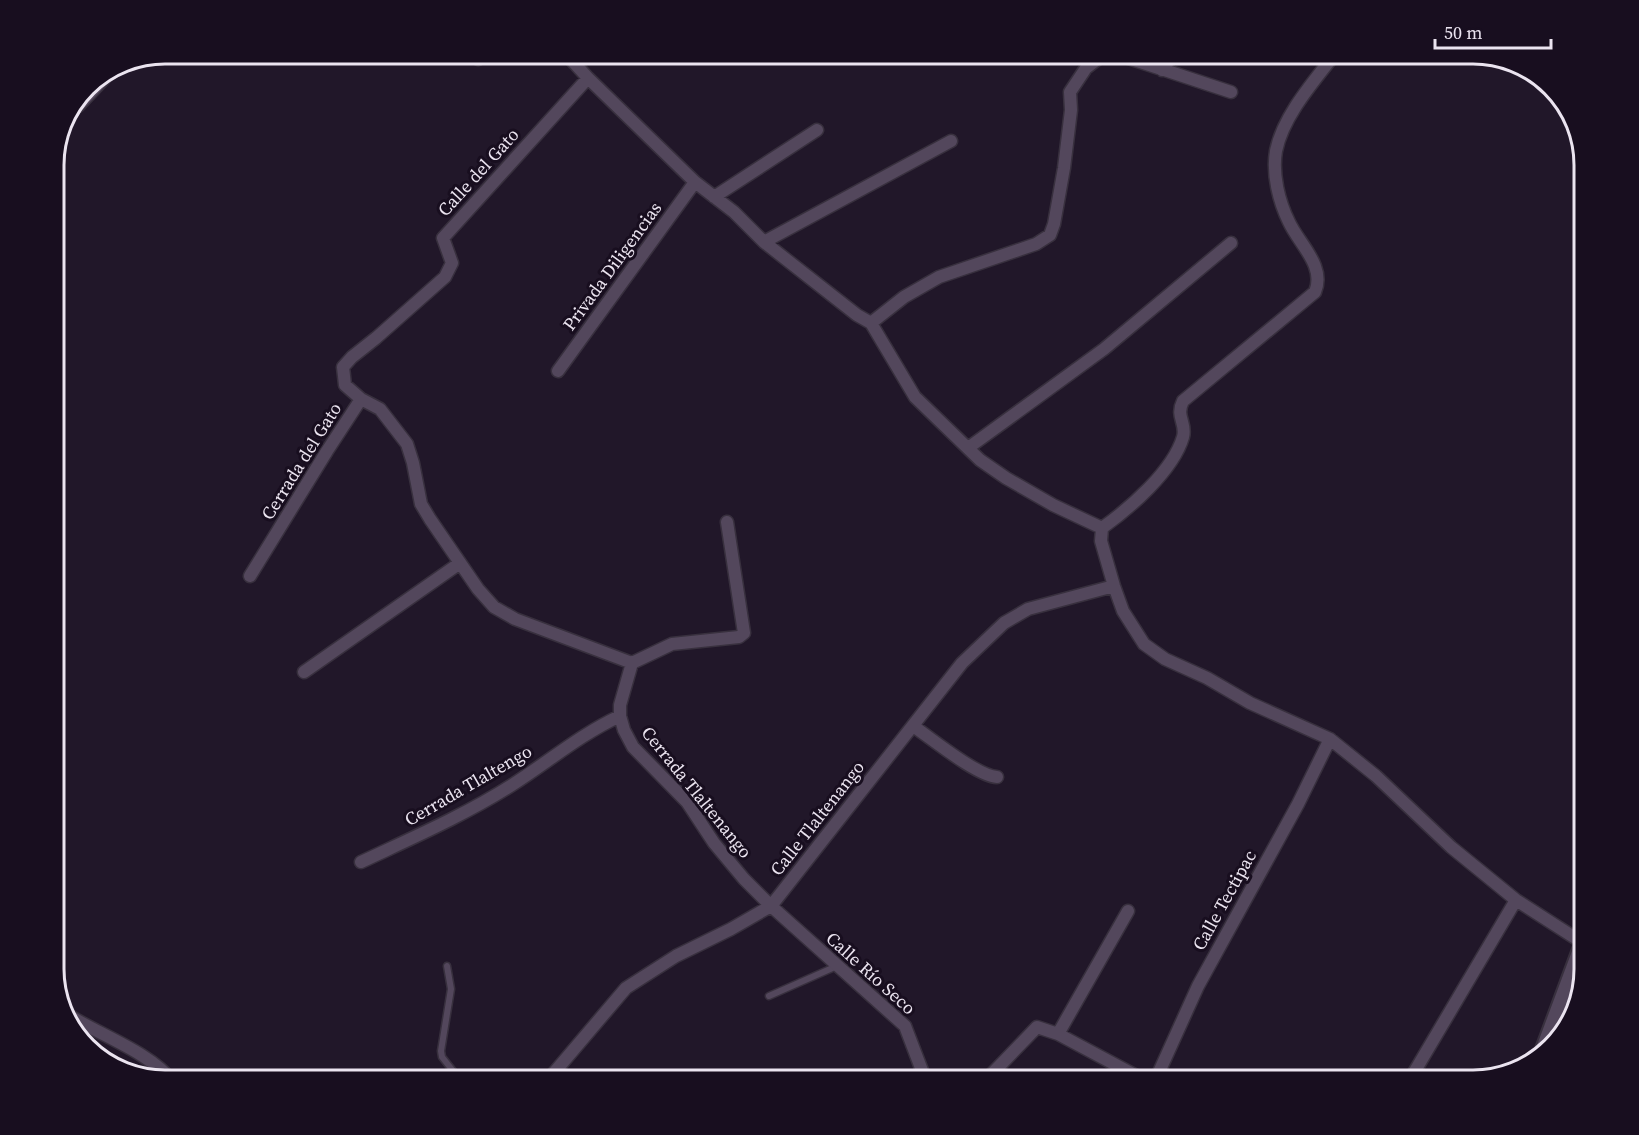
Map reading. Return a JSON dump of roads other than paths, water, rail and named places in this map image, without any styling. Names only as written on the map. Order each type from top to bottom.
[{"type":"main road","points":[[1551,1035],[1573,988]]},
{"type":"street","points":[[575,64],[695,182],[734,212],[764,242],[857,315],[871,323],[915,397],[968,448],[1006,478],[1053,505],[1102,528]]},
{"type":"street","points":[[871,323],[904,297],[939,278],[1035,244],[1050,235],[1064,168],[1071,110],[1070,92],[1091,64]]},
{"type":"street","points":[[1145,64],[1231,92]]},
{"type":"street","points":[[1162,70],[1166,64]]},
{"type":"street","points":[[1328,64],[1299,103],[1279,142],[1275,160],[1280,198],[1287,217],[1317,271],[1318,286],[1315,292],[1183,401],[1179,415],[1184,429],[1182,439],[1171,459],[1134,502],[1102,528],[1101,541],[1123,610],[1144,644],[1165,659],[1207,678],[1250,703],[1330,739],[1376,776],[1451,847],[1516,900],[1574,935]]},
{"type":"street","name":"Calle del Gato","points":[[343,367],[445,277],[452,263],[442,238],[588,78]]},
{"type":"street","points":[[714,197],[817,130]]},
{"type":"street","points":[[764,242],[951,141]]},
{"type":"street","name":"Privada Diligencias","points":[[558,371],[695,182]]},
{"type":"street","points":[[968,448],[1104,349],[1231,243]]},
{"type":"street","name":"Cerrada del Gato","points":[[250,576],[361,399],[345,385],[343,367]]},
{"type":"street","points":[[361,399],[380,409],[407,444],[421,504],[460,563],[494,607],[515,619],[632,663],[672,644],[739,637],[744,633],[727,522]]},
{"type":"street","points":[[304,672],[460,563]]},
{"type":"street","name":"Calle Tlaltenango","points":[[556,1070],[626,988],[676,956],[771,906],[962,663],[1004,623],[1028,609],[1114,586]]},
{"type":"street","name":"Cerrada Tlaltenango","points":[[632,663],[620,705],[620,716],[633,747],[687,802],[714,843],[744,879],[771,906]]},
{"type":"street","name":"Cerrada Tlaltengo","points":[[362,862],[430,829],[511,785],[600,725],[620,716]]},
{"type":"street","points":[[913,726],[976,769],[990,777],[997,777]]},
{"type":"street","name":"Calle Tectipac","points":[[1160,1070],[1198,986],[1298,804],[1330,739]]},
{"type":"street","points":[[1416,1070],[1516,900]]},
{"type":"street","name":"Calle Río Seco","points":[[771,906],[905,1026],[922,1070]]},
{"type":"street","points":[[1058,1034],[1128,911]]},
{"type":"street","points":[[78,1020],[162,1070]]},
{"type":"street","points":[[996,1070],[1037,1027],[1058,1034],[1125,1070]]},
{"type":"lane","points":[[447,966],[451,989],[441,1051],[442,1057],[452,1070]]},
{"type":"lane","points":[[769,996],[837,966]]}]
